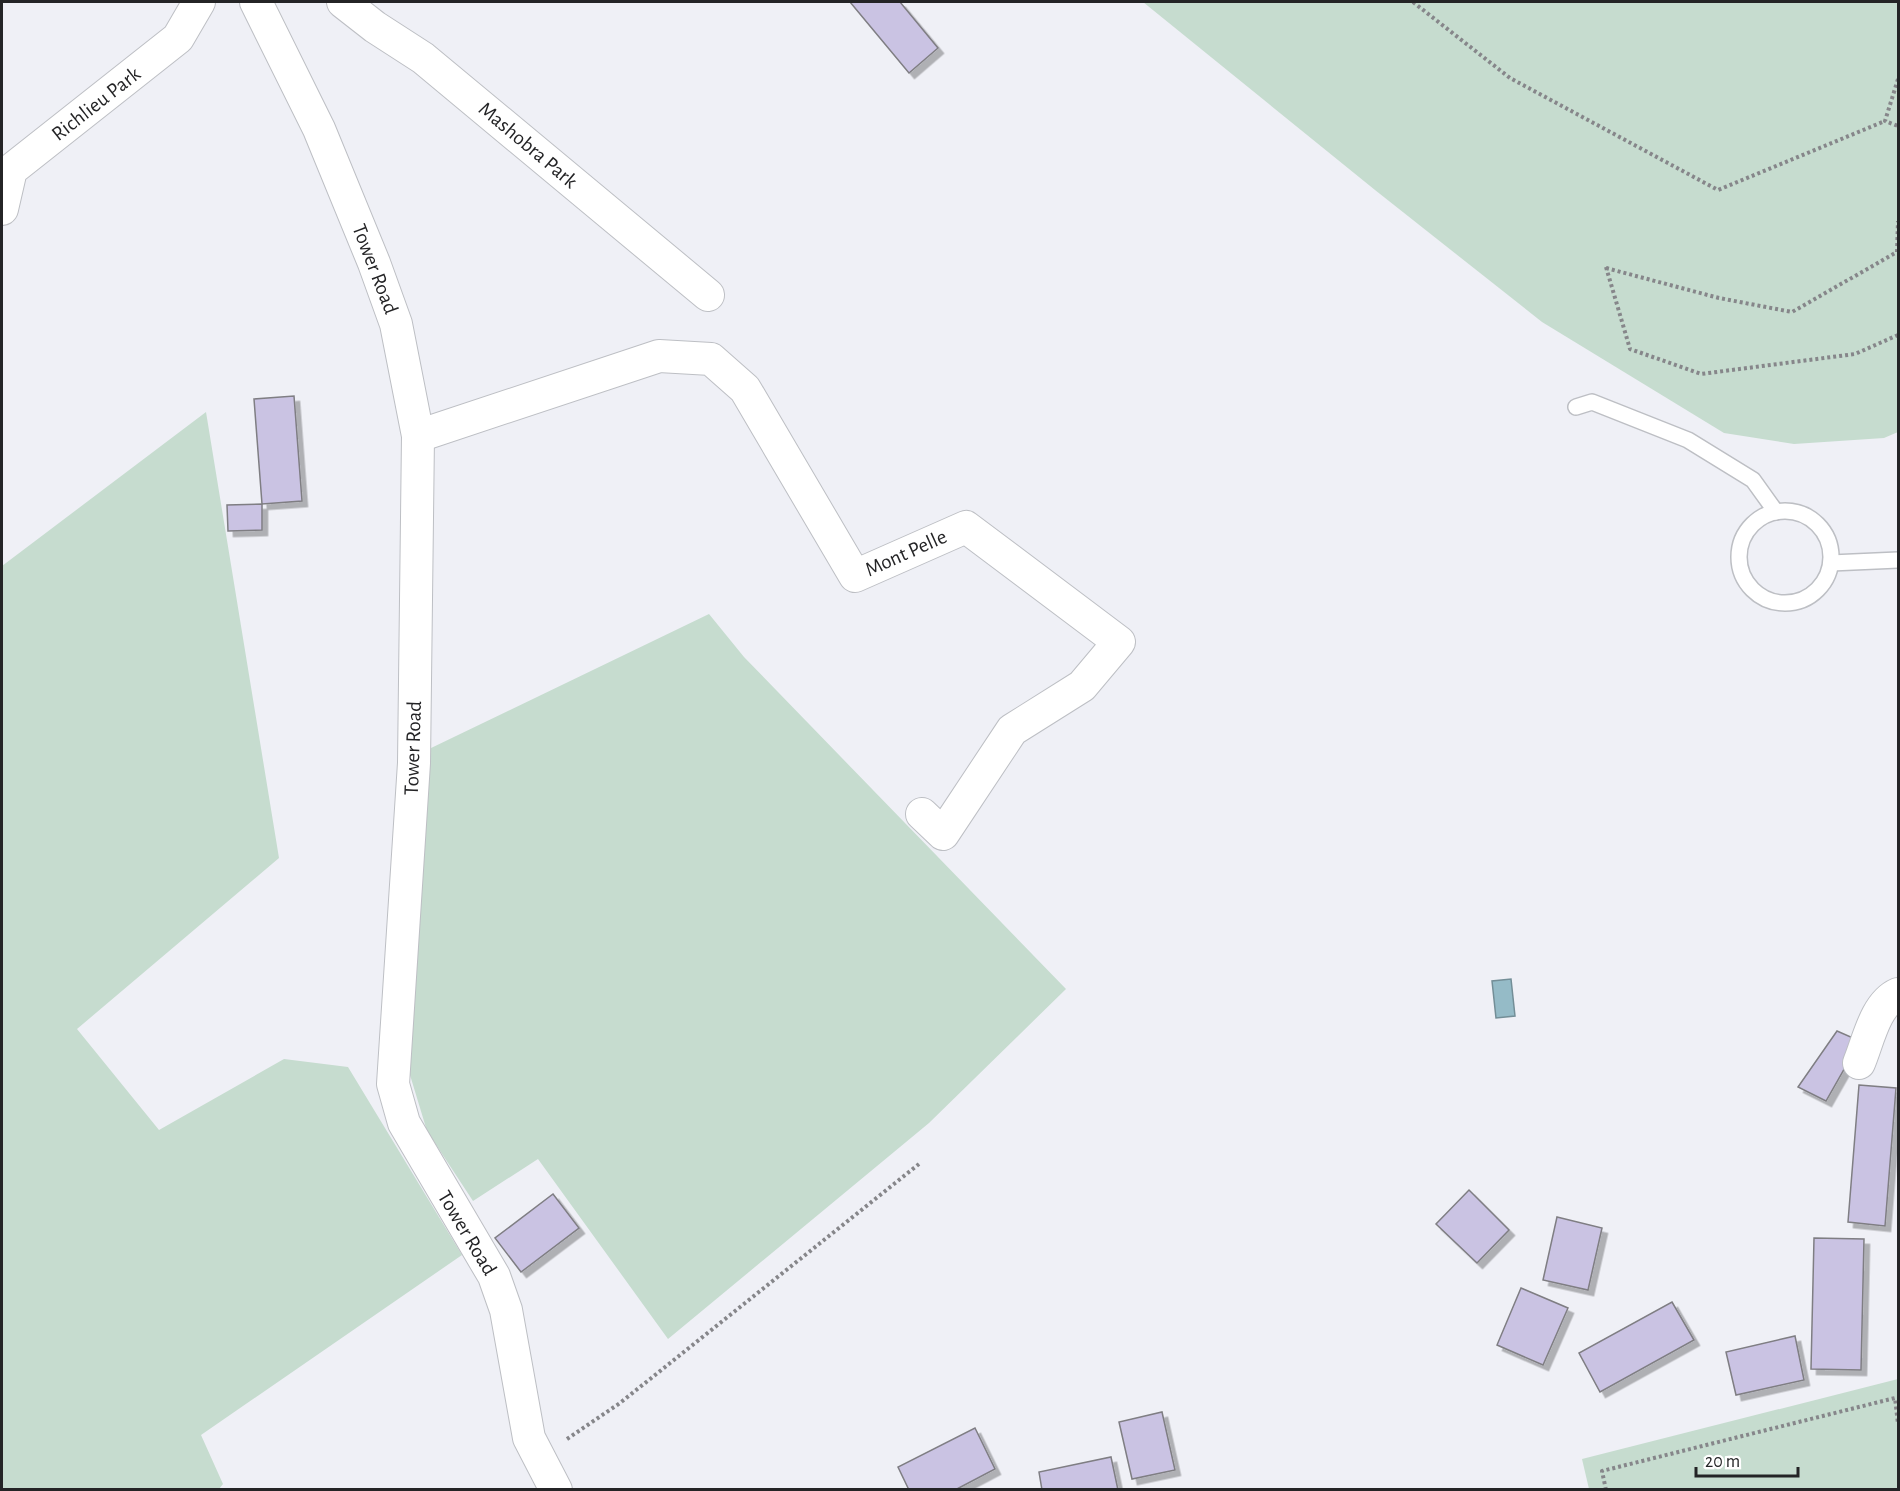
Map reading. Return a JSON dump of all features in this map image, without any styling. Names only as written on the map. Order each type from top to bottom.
[{"type":"street","name":"Richlieu Park","points":[[2,208],[11,170],[178,38],[199,2]]},
{"type":"street","name":"Tower Road","points":[[256,2],[319,129],[375,262],[396,324],[418,436],[414,763],[393,1084],[404,1123],[494,1276],[506,1310],[529,1438],[556,1490]]},
{"type":"street","name":"Mashobra Park","points":[[343,2],[375,27],[423,58],[708,295]]},
{"type":"street","name":"Mont Pelle","points":[[418,436],[659,356],[711,359],[745,389],[855,576],[966,527],[1119,642],[1082,686],[1012,730],[943,834],[922,814]]},
{"type":"street","points":[[1859,1064],[1878,1014],[1893,996],[1899,994]]},
{"type":"lane","points":[[1576,407],[1592,402],[1688,440],[1753,480],[1776,512]]},
{"type":"lane","points":[[1776,512],[1805,515],[1817,524],[1828,542],[1831,563],[1826,578],[1817,590],[1805,599],[1790,603],[1774,602],[1760,596],[1749,585],[1742,571],[1739,556],[1742,541],[1750,528],[1761,518],[1776,512]]},
{"type":"lane","points":[[1831,563],[1899,560]]},
{"type":"path","points":[[1413,2],[1510,78],[1718,190],[1885,121],[1899,126]]},
{"type":"path","points":[[1885,121],[1899,79]]},
{"type":"path","points":[[1899,221],[1897,252],[1792,312],[1719,298],[1606,267],[1630,349],[1701,374],[1855,354],[1899,335]]},
{"type":"path","points":[[540,1459],[620,1403],[919,1164]]},
{"type":"path","points":[[1606,1490],[1602,1471],[1895,1398],[1899,1424]]},
{"type":"green space","points":[[1143,2],[1898,2],[1898,432],[1884,438],[1794,444],[1724,433],[1542,322]]},
{"type":"green space","points":[[206,412],[279,858],[77,1029],[159,1130],[284,1059],[348,1067],[462,1255],[201,1435],[223,1484],[219,1489],[2,1489],[2,566]]},
{"type":"green space","points":[[709,614],[744,657],[1066,989],[929,1123],[668,1339],[538,1159],[473,1201],[427,1131],[410,1075],[429,749]]},
{"type":"green space","points":[[1898,1379],[1898,1489],[1589,1489],[1582,1459]]},
{"type":"water","points":[[1511,979],[1515,1016],[1496,1018],[1492,981]]},
{"type":"building","points":[[850,2],[900,2],[938,48],[909,73]]},
{"type":"building","points":[[294,396],[302,501],[262,504],[254,399]]},
{"type":"building","points":[[262,504],[262,530],[228,531],[227,505]]},
{"type":"building","points":[[1837,1031],[1860,1041],[1826,1101],[1798,1087]]},
{"type":"building","points":[[1859,1085],[1896,1088],[1885,1226],[1848,1222]]},
{"type":"building","points":[[1469,1190],[1509,1230],[1477,1263],[1436,1224]]},
{"type":"building","points":[[553,1194],[579,1228],[521,1272],[495,1238]]},
{"type":"building","points":[[1557,1217],[1602,1228],[1588,1290],[1543,1280]]},
{"type":"building","points":[[1814,1238],[1864,1239],[1861,1370],[1811,1369]]},
{"type":"building","points":[[1521,1288],[1568,1308],[1543,1365],[1497,1345]]},
{"type":"building","points":[[1672,1302],[1694,1340],[1600,1392],[1579,1353]]},
{"type":"building","points":[[1795,1336],[1804,1380],[1736,1395],[1726,1352]]},
{"type":"building","points":[[1162,1412],[1175,1470],[1132,1479],[1119,1422]]},
{"type":"building","points":[[975,1428],[995,1469],[955,1490],[909,1490],[898,1467]]},
{"type":"building","points":[[1111,1457],[1118,1490],[1042,1490],[1039,1472]]}]
